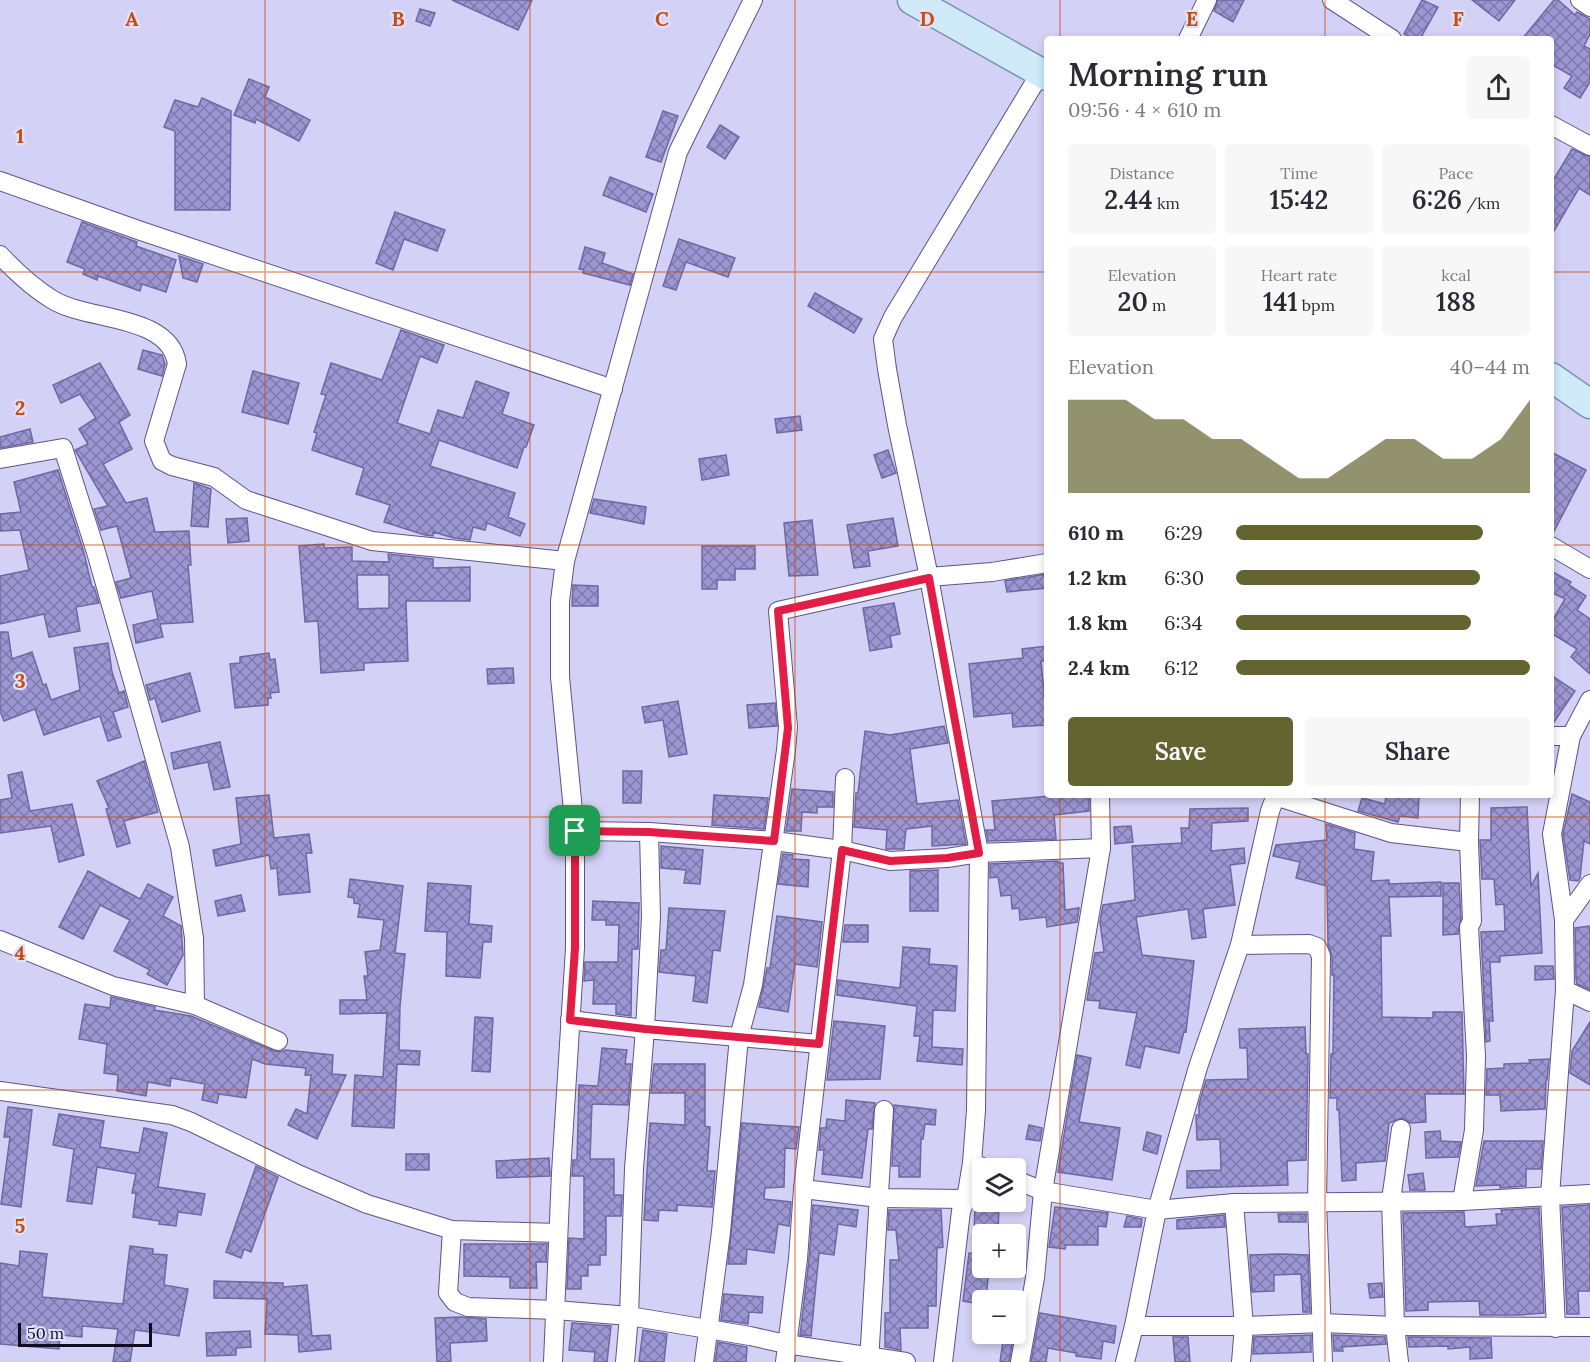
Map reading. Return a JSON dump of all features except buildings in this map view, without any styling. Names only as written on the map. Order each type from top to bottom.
[{"type":"main road","points":[[912,0],[1044,74]]},
{"type":"main road","points":[[1554,379],[1590,404]]},
{"type":"street","points":[[553,1362],[558,1233],[575,948],[575,831],[560,677],[560,601],[565,561],[678,152],[753,0]]},
{"type":"street","points":[[1189,36],[1207,0]]},
{"type":"street","points":[[1332,0],[1387,36]]},
{"type":"street","points":[[1580,0],[1590,7]]},
{"type":"street","points":[[978,1158],[976,1110],[979,853],[929,578],[897,425],[884,339],[893,317],[1044,74]]},
{"type":"street","points":[[1554,127],[1590,146]]},
{"type":"street","points":[[0,181],[153,235],[613,389]]},
{"type":"street","points":[[0,255],[19,276],[54,301],[129,322],[156,334],[171,344],[176,354],[177,364],[154,441],[162,461],[172,466],[214,477],[246,500],[372,541],[565,561]]},
{"type":"street","points":[[0,459],[63,448],[96,552],[180,847],[194,938],[195,1005]]},
{"type":"street","points":[[1554,548],[1590,569]]},
{"type":"street","points":[[704,1362],[721,1232],[739,1037],[753,985],[788,728],[778,611],[929,578],[992,572],[1044,563]]},
{"type":"street","points":[[1556,1328],[1550,1196],[1565,990],[1564,920],[1552,834],[1571,736],[1590,700]]},
{"type":"street","points":[[1554,736],[1571,736]]},
{"type":"street","points":[[785,1353],[798,1259],[803,1189],[842,850],[845,778]]},
{"type":"street","points":[[1020,1362],[1035,1278],[1043,1191],[1101,848],[1100,798]]},
{"type":"street","points":[[1125,1362],[1156,1210],[1198,1066],[1240,945],[1275,798]]},
{"type":"street","points":[[1285,798],[1391,833],[1469,842]]},
{"type":"street","points":[[1462,1201],[1474,1130],[1476,1056],[1469,927],[1472,921],[1470,798]]},
{"type":"street","points":[[575,831],[649,832],[774,841],[842,850],[890,861],[947,858],[979,853],[1101,848]]},
{"type":"street","points":[[625,1362],[629,1316],[634,1168],[651,916],[649,832]]},
{"type":"street","points":[[1564,920],[1590,884]]},
{"type":"street","points":[[0,940],[113,986],[195,1005],[278,1041]]},
{"type":"street","points":[[1240,945],[1309,944],[1317,947],[1321,956],[1317,1203],[1323,1362]]},
{"type":"street","points":[[1565,990],[1590,1002]]},
{"type":"street","points":[[570,1020],[819,1044]]},
{"type":"street","points":[[0,1091],[172,1115],[367,1204],[452,1230],[558,1233]]},
{"type":"street","points":[[869,1360],[884,1110]]},
{"type":"street","points":[[1399,1362],[1395,1326],[1391,1200],[1401,1130]]},
{"type":"street","points":[[943,1362],[961,1211],[972,1182]]},
{"type":"street","points":[[1026,1184],[1043,1191],[1156,1210],[1234,1203],[1462,1201],[1590,1194]]},
{"type":"street","points":[[803,1189],[879,1198],[966,1199]]},
{"type":"street","points":[[1234,1203],[1244,1326],[1241,1362]]},
{"type":"street","points":[[452,1230],[448,1293],[455,1302],[468,1307],[556,1310],[629,1316],[750,1336],[785,1353],[906,1362]]},
{"type":"street","points":[[1134,1326],[1322,1323],[1395,1326],[1590,1327]]},
{"type":"route","points":[[929,578],[979,853],[947,858],[890,861],[842,850],[819,1044],[570,1020],[575,948],[575,831],[649,832],[774,841],[788,728],[778,611],[929,578]]}]
